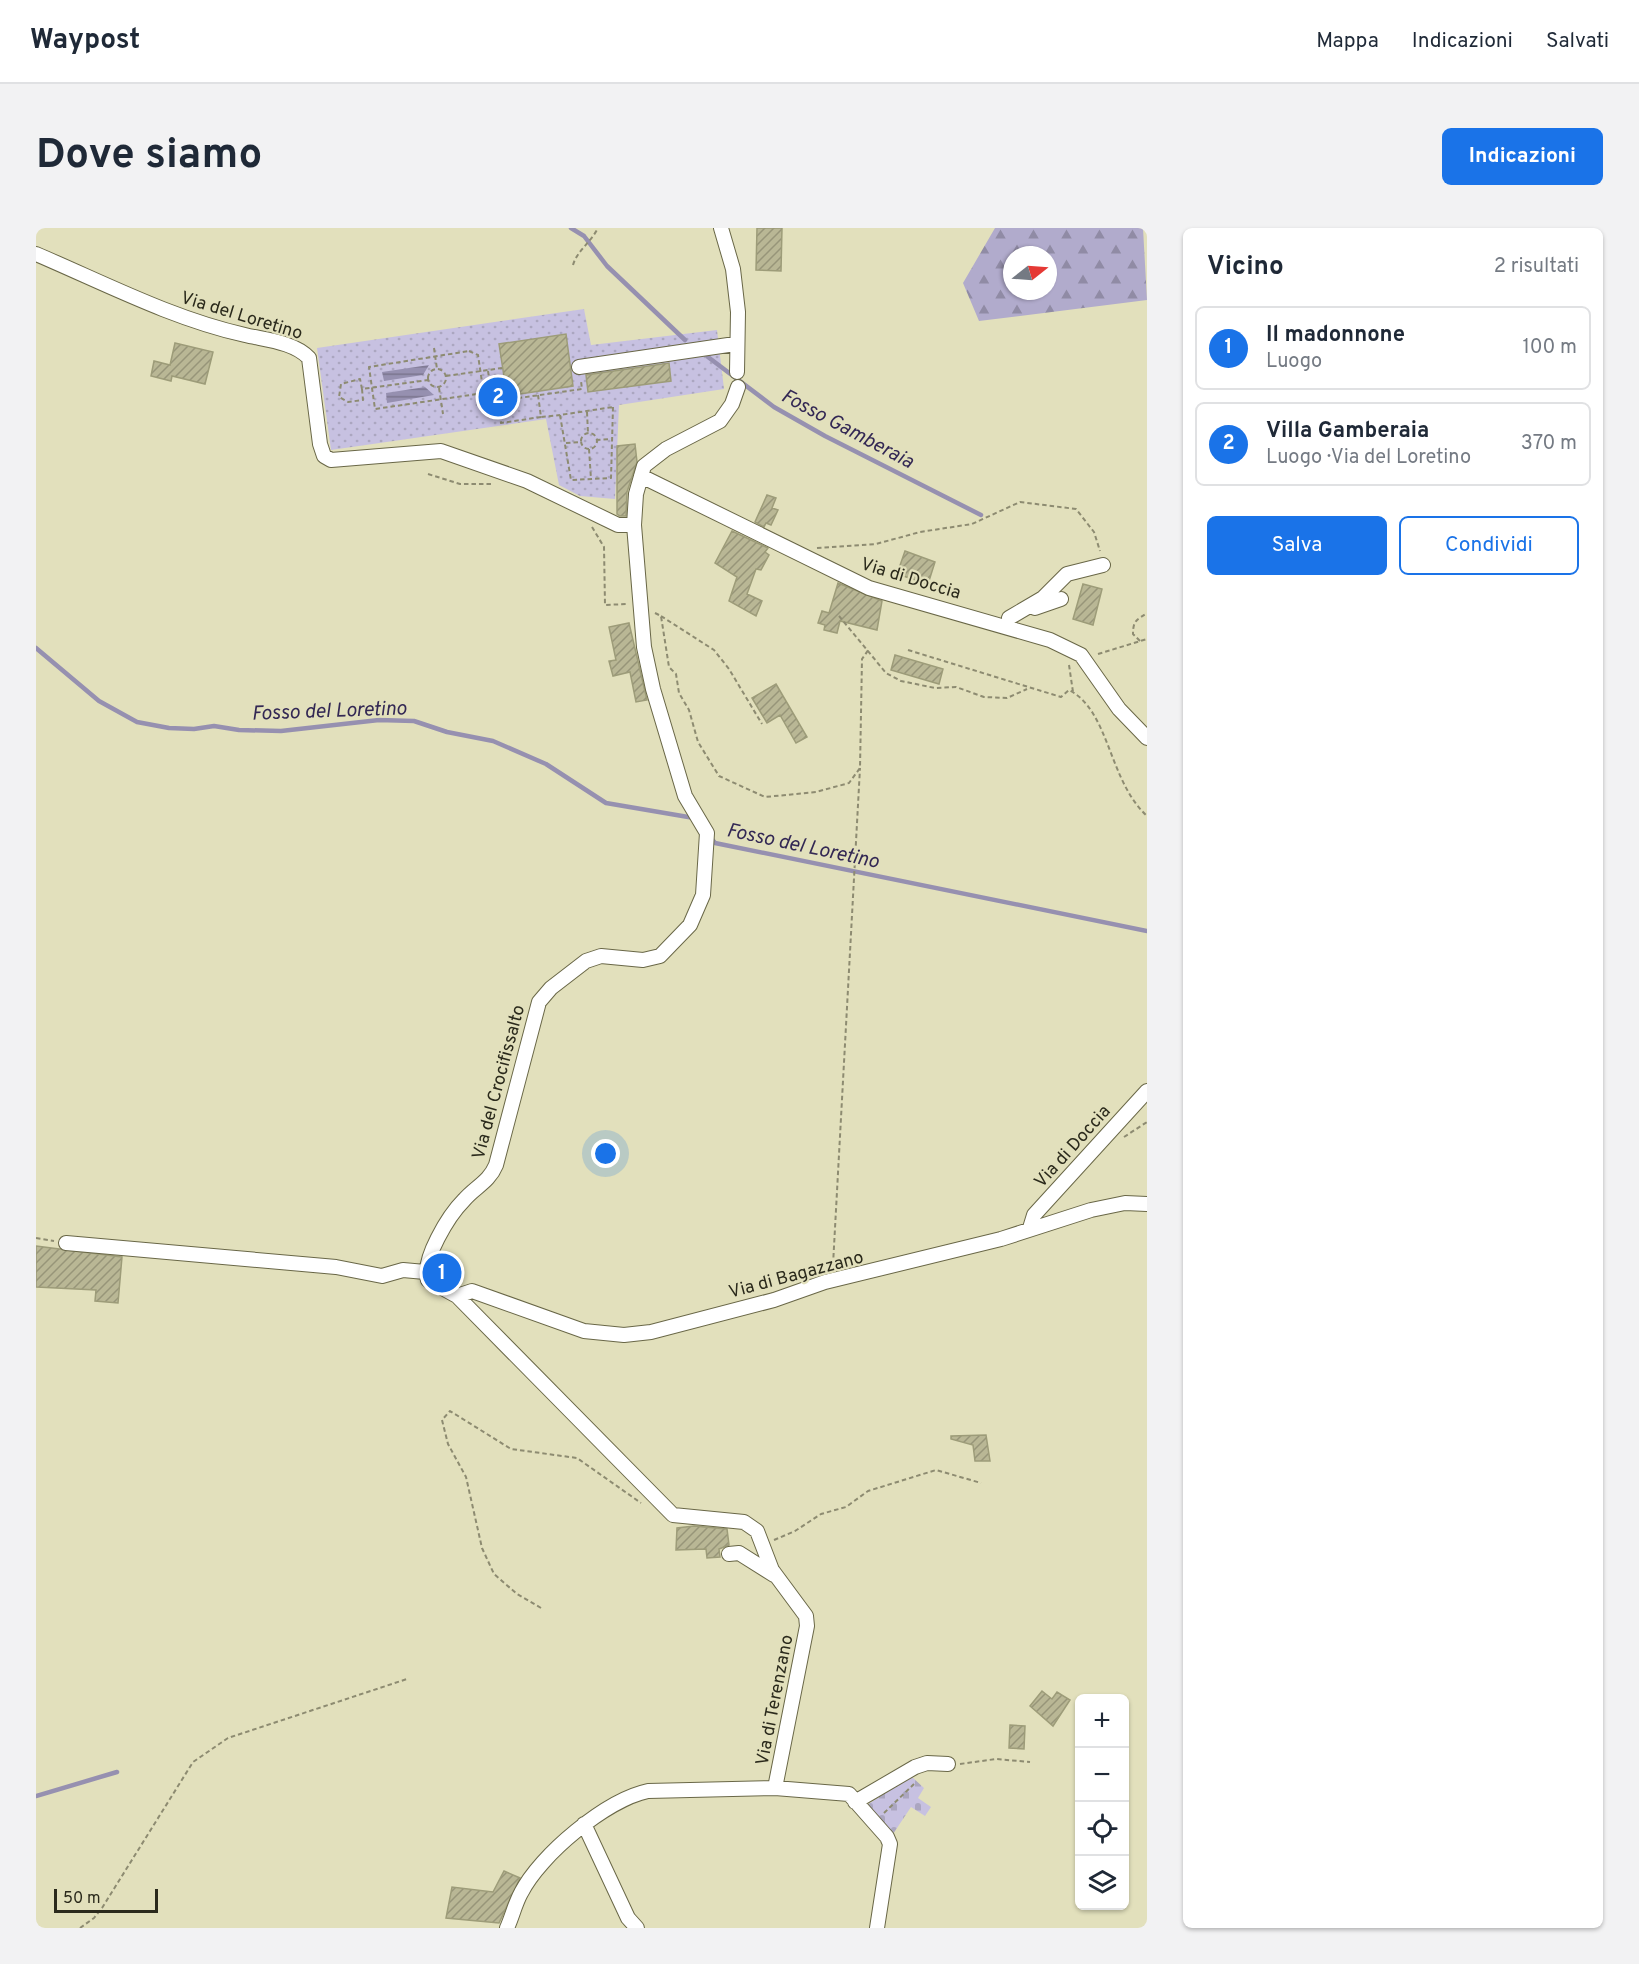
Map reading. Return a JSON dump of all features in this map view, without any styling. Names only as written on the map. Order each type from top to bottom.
[{"type":"street","points":[[721,228],[733,269],[738,312],[735,344],[737,372]]},
{"type":"street","name":"Via del Loretino","points":[[36,254],[177,315],[217,329],[291,346],[303,352],[309,358],[320,444],[324,456],[331,460],[441,451],[527,481],[618,525],[634,525]]},
{"type":"street","points":[[579,367],[735,344]]},
{"type":"street","points":[[641,476],[644,466],[666,448],[720,421],[732,404],[738,387]]},
{"type":"street","name":"Via del Crocifissalto","points":[[425,1272],[444,1227],[464,1200],[490,1177],[493,1171],[539,1002],[551,988],[586,961],[600,956],[643,960],[660,956],[690,924],[703,895],[707,833],[685,796],[656,700],[644,647],[634,525],[636,494],[641,476]]},
{"type":"street","name":"Via di Doccia","points":[[641,476],[869,588],[993,622],[1050,640],[1069,649],[1083,658],[1119,709],[1147,738]]},
{"type":"street","points":[[1009,618],[1042,598],[1067,574],[1099,566]]},
{"type":"street","points":[[993,622],[1061,599]]},
{"type":"street","name":"Via di Doccia","points":[[1030,1228],[1034,1215],[1147,1091]]},
{"type":"street","name":"Via di Bagazzano","points":[[457,1296],[472,1290],[584,1331],[624,1335],[651,1332],[753,1306],[832,1281],[918,1262],[1001,1239],[1091,1209],[1125,1203],[1147,1204]]},
{"type":"street","points":[[66,1243],[336,1266],[382,1276],[403,1270],[425,1272],[428,1280],[457,1296],[667,1510]]},
{"type":"street","name":"Via di Terenzano","points":[[507,1928],[521,1893],[540,1867],[601,1810],[630,1795],[648,1791],[775,1788],[807,1626],[806,1616],[776,1576],[757,1531],[744,1522],[673,1515],[667,1510]]},
{"type":"street","points":[[729,1554],[739,1553],[776,1576]]},
{"type":"street","points":[[855,1802],[915,1767],[927,1763],[948,1764]]},
{"type":"street","points":[[775,1788],[849,1794],[887,1837],[890,1844],[877,1928]]},
{"type":"street","points":[[584,1824],[628,1918],[637,1928]]},
{"type":"path","points":[[573,265],[576,255],[589,245],[598,228]]},
{"type":"path","points":[[434,348],[437,369]]},
{"type":"path","points":[[469,351],[478,355],[481,371],[483,389],[477,394],[375,409],[369,367],[469,351]]},
{"type":"path","points":[[488,370],[492,402],[582,389],[579,367]]},
{"type":"path","points":[[446,376],[502,368]]},
{"type":"path","points":[[437,369],[443,371],[446,376],[444,385],[439,388],[430,386],[428,380],[429,374],[437,369]]},
{"type":"path","points":[[360,379],[362,389],[363,400],[348,402],[339,397],[339,389],[347,381],[360,379]]},
{"type":"path","points":[[362,389],[428,380]]},
{"type":"path","points":[[439,388],[443,414]]},
{"type":"path","points":[[538,395],[541,417]]},
{"type":"path","points":[[498,401],[501,423],[613,407],[611,478],[571,480],[560,415]]},
{"type":"path","points":[[587,411],[588,433],[596,440],[612,439]]},
{"type":"path","points":[[581,442],[584,435],[588,433]]},
{"type":"path","points":[[589,449],[594,446],[596,440]]},
{"type":"path","points":[[565,444],[581,442]]},
{"type":"path","points":[[581,442],[589,449]]},
{"type":"path","points":[[589,449],[591,479]]},
{"type":"path","points":[[428,474],[460,484],[495,484]]},
{"type":"path","points":[[806,557],[819,547],[876,543],[920,532],[972,524],[1020,502],[1076,509],[1094,532],[1100,553],[1099,566]]},
{"type":"path","points":[[584,521],[599,529]]},
{"type":"path","points":[[592,527],[604,547],[605,605],[620,606],[639,602],[714,650],[729,669],[762,724]]},
{"type":"path","points":[[1140,640],[1133,634],[1133,624],[1137,618],[1147,613]]},
{"type":"path","points":[[661,616],[669,667],[676,674],[680,693],[689,710],[698,742],[719,776],[765,797],[816,792],[849,783],[860,768]]},
{"type":"path","points":[[839,616],[886,673],[901,681],[935,688],[956,687],[984,697],[1007,698],[1030,688]]},
{"type":"path","points":[[1083,658],[1147,639]]},
{"type":"path","points":[[832,1281],[860,768],[862,659],[868,649]]},
{"type":"path","points":[[1069,649],[1067,659],[1073,692]]},
{"type":"path","points":[[908,651],[1061,697],[1069,690],[1079,695],[1094,714],[1122,785],[1147,816]]},
{"type":"path","points":[[36,1238],[66,1243]]},
{"type":"path","points":[[541,1608],[517,1594],[494,1574],[482,1548],[466,1477],[448,1444],[442,1420],[450,1411],[511,1449],[577,1458],[642,1504],[667,1510]]},
{"type":"path","points":[[763,1545],[795,1531],[821,1514],[846,1507],[868,1491],[936,1470],[981,1483]]},
{"type":"path","points":[[80,1928],[94,1918],[102,1908],[193,1762],[228,1738],[407,1679]]},
{"type":"path","points":[[948,1764],[996,1759],[1030,1762]]},
{"type":"path","points":[[873,1822],[915,1785]]},
{"type":"green space","points":[[995,228],[1143,228],[1147,300],[979,321],[963,283]]},
{"type":"green space","points":[[584,309],[591,345],[717,330],[724,389],[619,405],[615,499],[580,496],[559,485],[546,419],[331,450],[317,348]]},
{"type":"green space","points":[[911,1776],[924,1788],[918,1798],[931,1807],[925,1816],[911,1807],[893,1834],[864,1807]]},
{"type":"shaded area","points":[[429,365],[423,375],[384,381],[382,372]]},
{"type":"shaded area","points":[[425,387],[434,395],[387,403],[386,393]]},
{"type":"building","points":[[757,228],[782,228],[781,271],[756,270]]},
{"type":"building","points":[[566,334],[573,386],[507,396],[499,344]]},
{"type":"building","points":[[175,343],[213,352],[205,384],[172,376],[171,381],[151,376],[154,361],[170,365]]},
{"type":"building","points":[[669,363],[671,381],[588,392],[586,375]]},
{"type":"building","points":[[635,444],[637,462],[627,492],[626,516],[620,516],[617,514],[617,446]]},
{"type":"building","points":[[767,495],[776,498],[772,508],[778,510],[771,525],[766,523],[764,527],[755,522]]},
{"type":"building","points":[[732,531],[768,548],[765,552],[769,555],[761,570],[756,569],[747,594],[762,601],[756,616],[729,601],[737,577],[715,563]]},
{"type":"building","points":[[905,551],[935,562],[928,584],[897,574]]},
{"type":"building","points":[[838,583],[882,601],[877,630],[840,621],[837,633],[824,630],[825,625],[818,623],[822,611],[829,613]]},
{"type":"building","points":[[1083,584],[1102,589],[1093,625],[1073,619]]},
{"type":"building","points":[[629,623],[647,700],[636,702],[630,672],[613,676],[609,661],[616,660],[609,627]]},
{"type":"building","points":[[895,655],[943,669],[939,684],[891,670]]},
{"type":"building","points":[[776,684],[807,737],[796,743],[780,715],[767,723],[752,698]]},
{"type":"building","points":[[36,1246],[122,1257],[118,1303],[95,1301],[96,1290],[36,1287]]},
{"type":"building","points":[[986,1435],[990,1461],[975,1461],[973,1445],[951,1439],[951,1436]]},
{"type":"building","points":[[694,1526],[727,1529],[729,1545],[719,1549],[720,1557],[707,1558],[706,1549],[676,1550],[677,1528]]},
{"type":"building","points":[[1042,1691],[1052,1699],[1057,1692],[1070,1700],[1053,1726],[1030,1706]]},
{"type":"building","points":[[1010,1725],[1025,1726],[1024,1749],[1009,1748]]},
{"type":"building","points":[[504,1871],[520,1878],[499,1923],[446,1918],[452,1887],[493,1892]]},
{"type":"waterway","name":"Fosso Gamberaia","points":[[571,228],[584,236],[607,266],[685,340]]},
{"type":"waterway","name":"Fosso Gamberaia","points":[[708,357],[774,407],[825,436],[981,515]]},
{"type":"waterway","name":"Fosso del Loretino","points":[[36,648],[99,701],[137,722],[169,728],[194,729],[214,726],[239,730],[281,731],[379,720],[414,721],[447,732],[493,741],[546,764],[606,803],[694,818]]},
{"type":"waterway","name":"Fosso del Loretino","points":[[711,838],[715,843],[1147,931]]},
{"type":"waterway","points":[[36,1796],[117,1772]]},
{"type":"place","name":"Villa Gamberaia","points":[[498,397]]},
{"type":"place","name":"Il madonnone","points":[[442,1273]]}]
